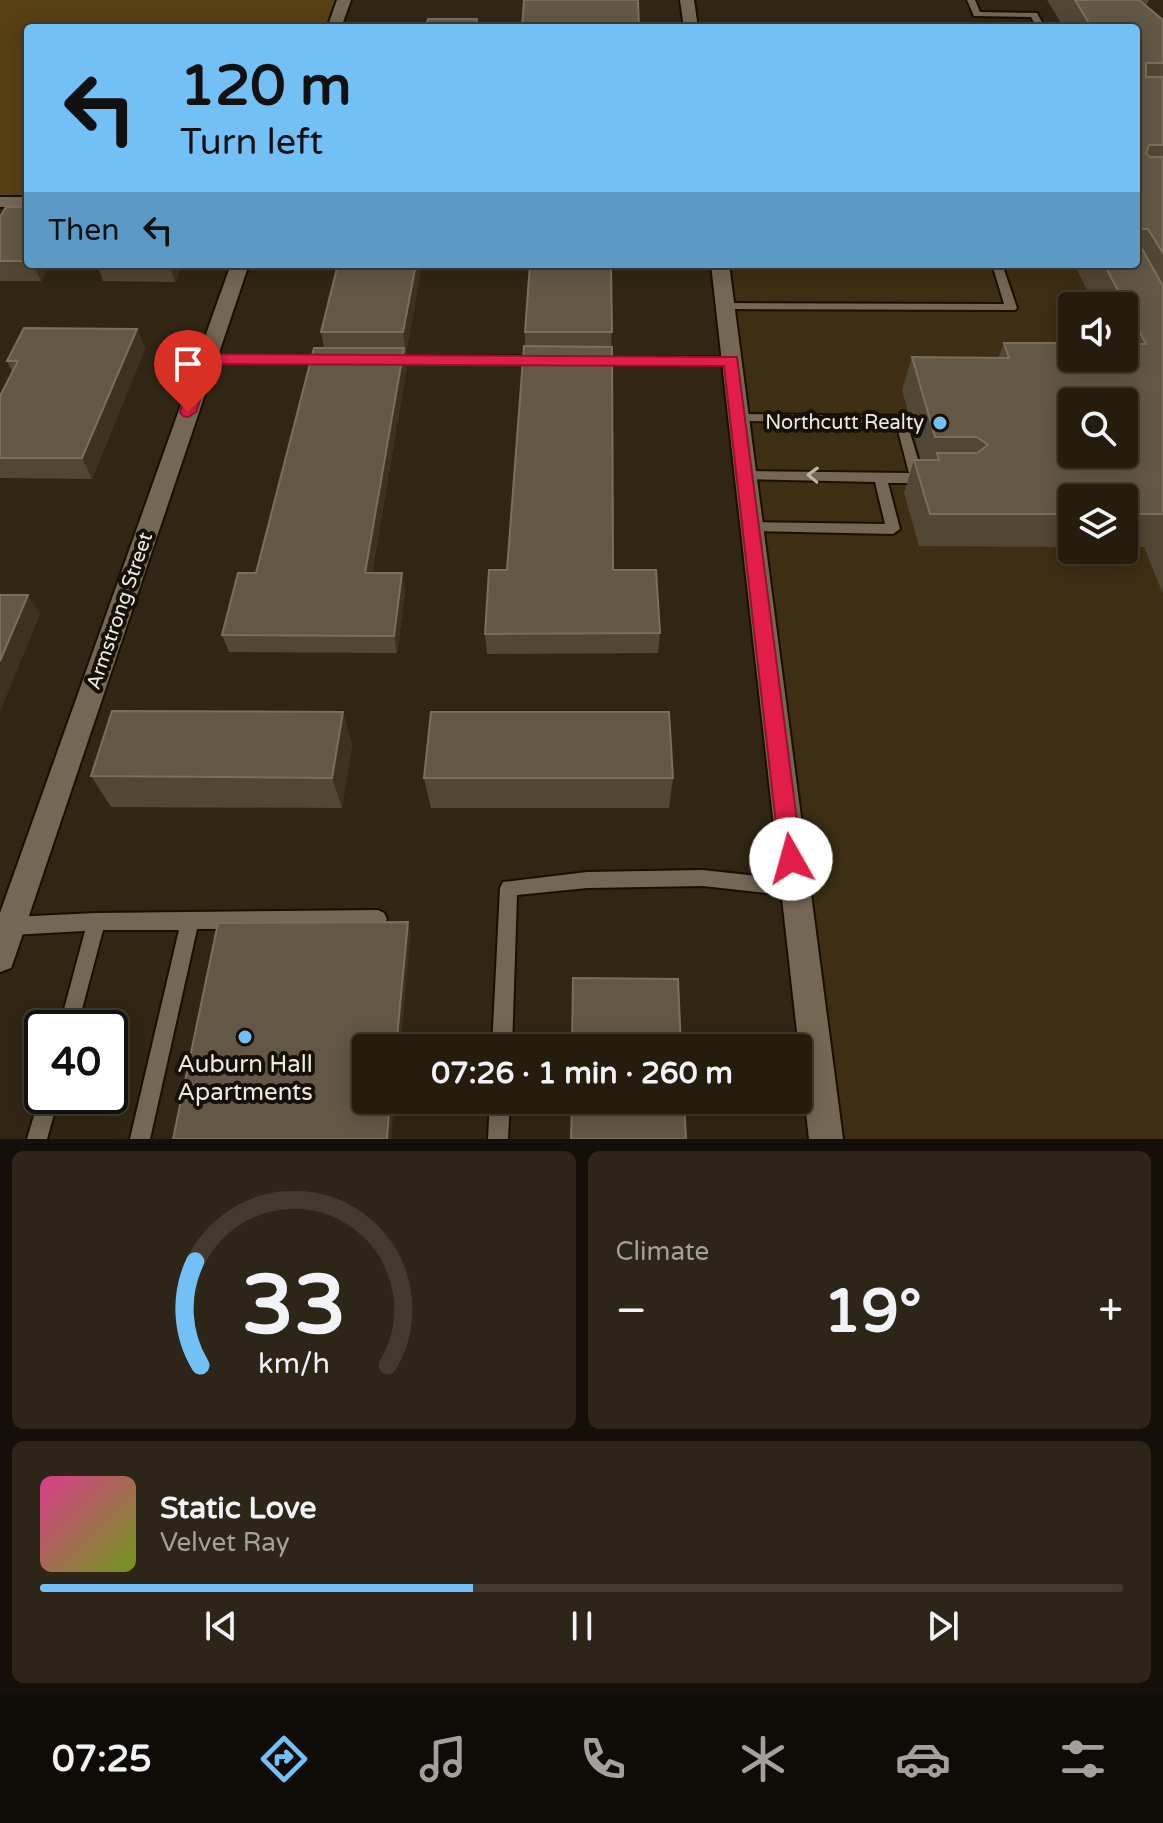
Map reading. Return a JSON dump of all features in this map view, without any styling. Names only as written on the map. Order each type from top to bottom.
[{"type":"street","points":[[335,24],[344,0]]},
{"type":"street","points":[[687,0],[690,24]]},
{"type":"street","points":[[0,202],[24,202]]},
{"type":"street","name":"Armstrong Street","points":[[0,957],[239,268]]},
{"type":"street","points":[[720,268],[826,1139]]},
{"type":"lane","points":[[971,0],[981,24]]},
{"type":"lane","points":[[977,14],[1034,15],[1039,24]]},
{"type":"lane","points":[[725,306],[1011,308],[998,268]]},
{"type":"lane","points":[[206,359],[347,360]]},
{"type":"lane","points":[[376,360],[549,360]]},
{"type":"lane","points":[[579,361],[731,361]]},
{"type":"lane","points":[[738,418],[901,419],[917,478]]},
{"type":"lane","points":[[745,474],[941,478]]},
{"type":"lane","points":[[752,527],[893,529],[880,478]]},
{"type":"lane","points":[[503,1034],[509,888],[587,880],[703,878],[795,888]]},
{"type":"lane","points":[[11,926],[378,919]]},
{"type":"lane","points":[[140,1139],[190,921]]},
{"type":"lane","points":[[73,1010],[96,922]]},
{"type":"lane","points":[[37,1139],[44,1114]]},
{"type":"lane","points":[[498,1139],[499,1114]]},
{"type":"shaded area","points":[[0,0],[344,0],[335,24],[24,24],[24,201],[0,201]]},
{"type":"shaded area","points":[[1163,101],[1163,1139],[826,1139],[720,268],[1140,268],[1140,240]]},
{"type":"building","points":[[524,0],[638,0],[639,24],[522,24]]},
{"type":"building","points":[[1075,0],[1139,0],[1163,20],[1163,63],[1146,63],[1146,77],[1163,77],[1163,145],[1149,145],[1146,154],[1163,157],[1163,253],[1148,229],[1140,229],[1140,24],[1090,24]]},
{"type":"building","points":[[428,19],[477,19],[476,24],[426,24]]},
{"type":"building","points":[[6,207],[24,207],[24,261],[0,261],[0,217]]},
{"type":"building","points":[[1140,245],[1163,286],[1163,514],[1138,514],[1138,484],[1058,484],[1058,514],[930,514],[914,460],[939,460],[937,453],[977,453],[988,445],[977,437],[935,437],[912,357],[1009,358],[1004,343],[1058,343],[1058,372],[1138,372],[1138,344],[1146,344],[1138,329],[1138,292],[1119,292],[1106,268],[1140,268]]},
{"type":"building","points":[[337,268],[415,268],[403,332],[321,332]]},
{"type":"building","points":[[530,268],[611,268],[612,332],[525,332]]},
{"type":"building","points":[[24,328],[137,329],[82,458],[0,458],[0,396],[18,361],[7,361]]},
{"type":"building","points":[[524,346],[612,347],[613,570],[656,570],[660,633],[485,634],[489,570],[507,570]]},
{"type":"building","points":[[314,348],[404,348],[365,573],[402,573],[394,636],[222,635],[238,573],[256,573]]},
{"type":"building","points":[[0,595],[28,595],[0,661]]},
{"type":"building","points":[[112,711],[343,712],[332,778],[91,776]]},
{"type":"building","points":[[431,712],[669,712],[673,778],[424,778]]},
{"type":"building","points":[[408,922],[397,1034],[352,1034],[352,1114],[389,1114],[387,1139],[173,1139],[218,923]]},
{"type":"building","points":[[573,978],[678,979],[680,1034],[572,1034]]},
{"type":"building","points":[[572,1114],[685,1114],[686,1139],[571,1139]]},
{"type":"place","name":"Northcutt Realty","points":[[940,423]]},
{"type":"place","name":"Auburn Hall Apartments","points":[[245,1037]]},
{"type":"route","points":[[188,412],[206,359],[731,361],[791,859]]}]
